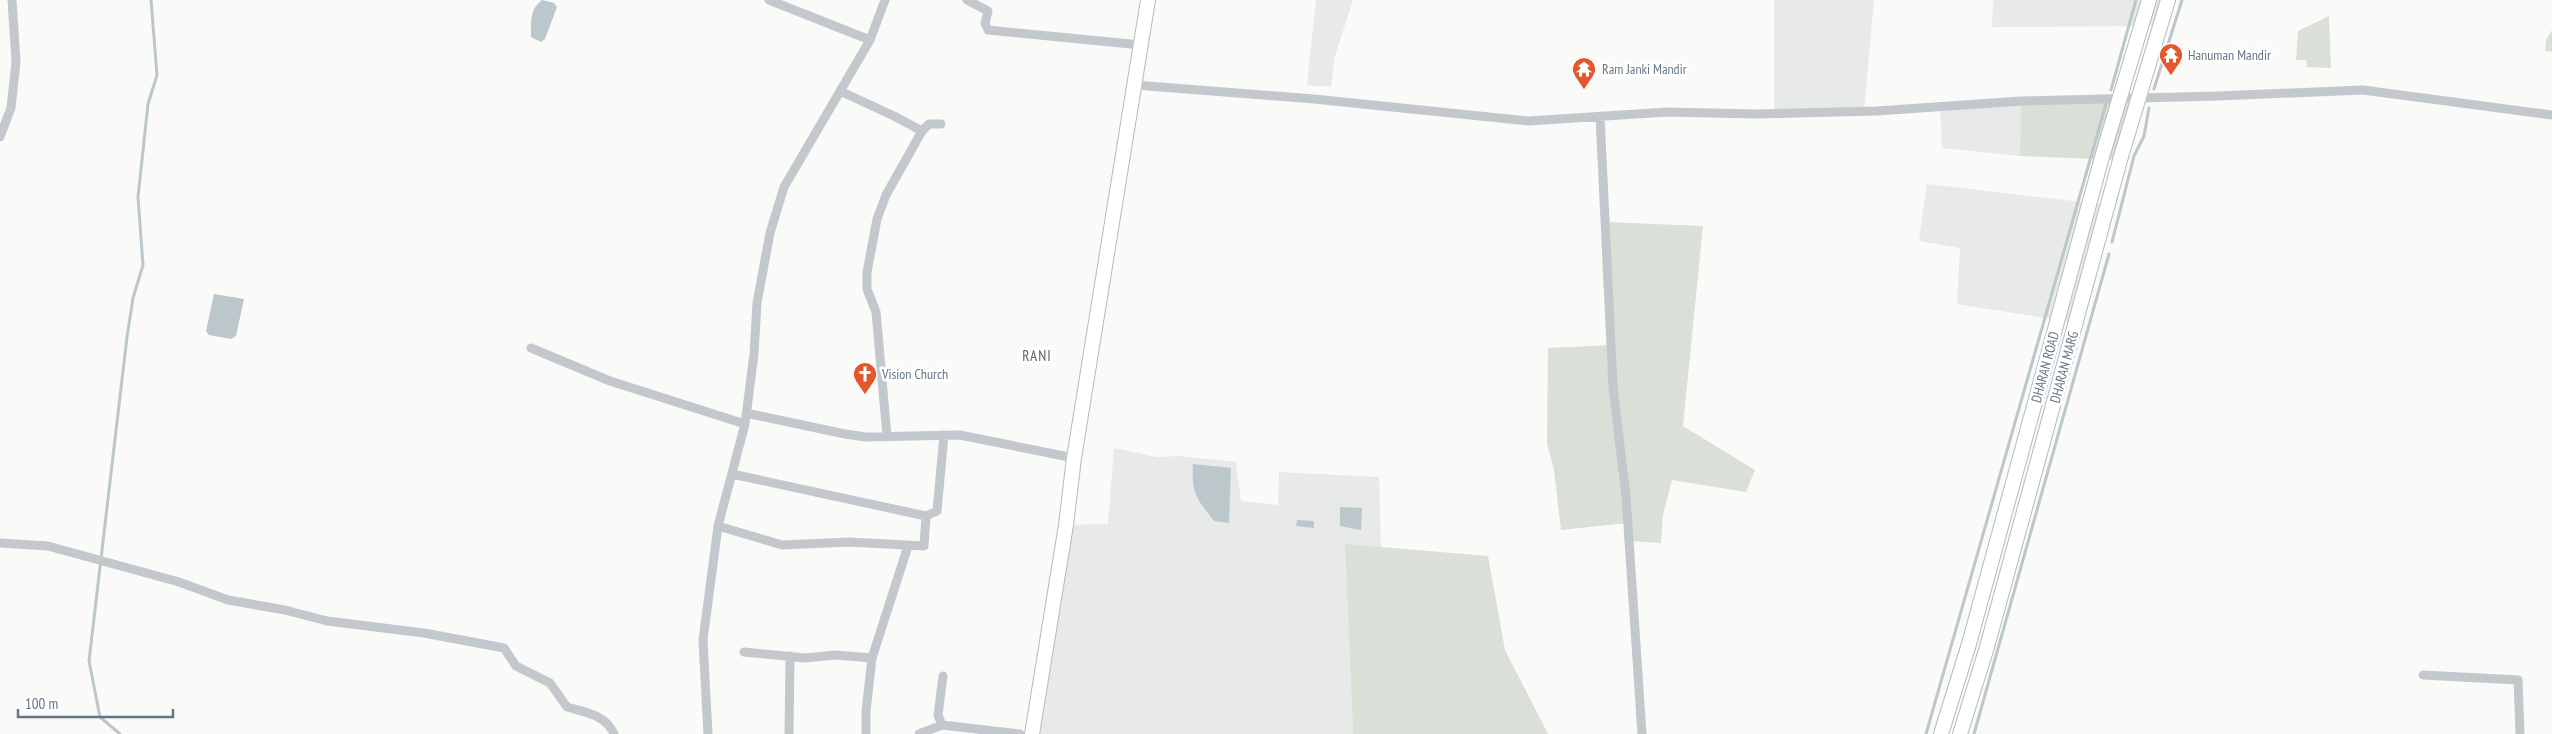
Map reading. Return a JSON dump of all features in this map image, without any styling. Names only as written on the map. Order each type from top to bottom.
[{"type":"main road","points":[[1032,734],[1066,525],[1074,458],[1136,85],[1148,0]]},
{"type":"main road","name":"DHARAN ROAD","points":[[1941,734],[1969,644],[2120,98],[2149,0]]},
{"type":"main road","name":"DHARAN MARG","points":[[1960,734],[1987,647],[2138,98],[2168,0]]},
{"type":"main road","points":[[2053,340],[2070,345]]},
{"type":"street","points":[[0,137],[11,108],[15,71],[14,8],[12,0]]},
{"type":"street","points":[[769,0],[870,40]]},
{"type":"street","points":[[708,734],[703,640],[718,526],[745,424],[757,303],[770,233],[784,187],[870,40],[885,0]]},
{"type":"street","points":[[968,0],[988,11],[985,27],[992,31],[1141,45]]},
{"type":"street","points":[[1136,85],[1314,99],[1529,121],[1667,112],[1755,114],[1877,111],[2021,101],[2363,90],[2552,115]]},
{"type":"street","points":[[840,91],[922,131]]},
{"type":"street","points":[[1600,116],[1613,387],[1626,496],[1642,734]]},
{"type":"street","points":[[887,436],[876,312],[867,288],[869,257],[886,196],[922,131],[929,124],[941,124]]},
{"type":"street","points":[[531,348],[610,381],[745,424]]},
{"type":"street","points":[[746,413],[845,434],[887,436],[960,435],[1074,458]]},
{"type":"street","points":[[732,474],[926,516],[938,510],[944,435]]},
{"type":"street","points":[[718,526],[782,545],[849,542],[924,546],[926,516]]},
{"type":"street","points":[[0,543],[48,546],[179,582],[228,600],[285,610],[327,621],[424,633],[504,648],[516,666],[550,683],[566,707],[595,715],[610,725],[614,734]]},
{"type":"street","points":[[866,734],[866,711],[872,658],[908,546]]},
{"type":"street","points":[[744,652],[790,656],[872,658]]},
{"type":"street","points":[[789,734],[790,656]]},
{"type":"street","points":[[2423,674],[2518,680],[2520,734]]},
{"type":"street","points":[[942,725],[938,715],[943,676]]},
{"type":"street","points":[[919,734],[942,725],[1020,734]]},
{"type":"shaded area","points":[[542,0],[554,3],[557,7],[545,39],[541,42],[531,37],[531,27],[533,12]]},
{"type":"shaded area","points":[[1316,0],[1353,0],[1335,56],[1331,87],[1307,85]]},
{"type":"shaded area","points":[[1774,0],[1874,0],[1864,111],[1774,113]]},
{"type":"shaded area","points":[[1993,0],[2168,0],[2160,26],[1992,27]]},
{"type":"shaded area","points":[[2329,16],[2331,68],[2307,67],[2306,60],[2296,60],[2298,31]]},
{"type":"shaded area","points":[[2552,30],[2552,52],[2545,51],[2546,40]]},
{"type":"shaded area","points":[[2138,99],[2120,160],[2020,156],[2021,101]]},
{"type":"shaded area","points":[[2021,101],[2020,156],[1942,148],[1940,107]]},
{"type":"shaded area","points":[[1927,184],[2108,205],[2076,323],[1957,304],[1960,248],[1919,241]]},
{"type":"shaded area","points":[[1605,222],[1703,226],[1683,426],[1755,470],[1746,492],[1672,480],[1663,515],[1661,543],[1628,541],[1627,523],[1561,530],[1554,470],[1547,443],[1548,348],[1612,345]]},
{"type":"shaded area","points":[[214,294],[244,299],[236,336],[231,339],[209,335],[206,331]]},
{"type":"shaded area","points":[[1114,448],[1157,457],[1179,456],[1236,462],[1241,501],[1278,505],[1279,472],[1379,477],[1381,548],[1345,544],[1353,734],[1032,734],[1066,525],[1108,524]]},
{"type":"shaded area","points":[[1193,464],[1231,468],[1229,523],[1214,521],[1199,501],[1194,489]]},
{"type":"shaded area","points":[[1340,507],[1362,508],[1361,530],[1340,526]]},
{"type":"shaded area","points":[[1297,520],[1314,521],[1314,528],[1296,526]]},
{"type":"shaded area","points":[[1345,544],[1488,556],[1505,650],[1548,734],[1353,734]]},
{"type":"waterway","points":[[120,734],[100,717],[89,661],[127,337],[133,298],[143,265],[138,197],[148,104],[157,75],[151,0]]},
{"type":"waterway","points":[[2111,90],[2136,0]]},
{"type":"waterway","points":[[2154,89],[2182,0]]},
{"type":"waterway","points":[[1926,734],[2106,104]]},
{"type":"waterway","points":[[2112,242],[2134,156],[2144,136],[2149,108]]},
{"type":"waterway","points":[[1974,734],[2109,254]]},
{"type":"place","name":"Hanuman Mandir","points":[[2171,76]]},
{"type":"place","name":"Ram Janki Mandir","points":[[1584,90]]},
{"type":"place","name":"Vision Church","points":[[865,395]]},
{"type":"district","name":"RANI","points":[[1037,356]]}]
